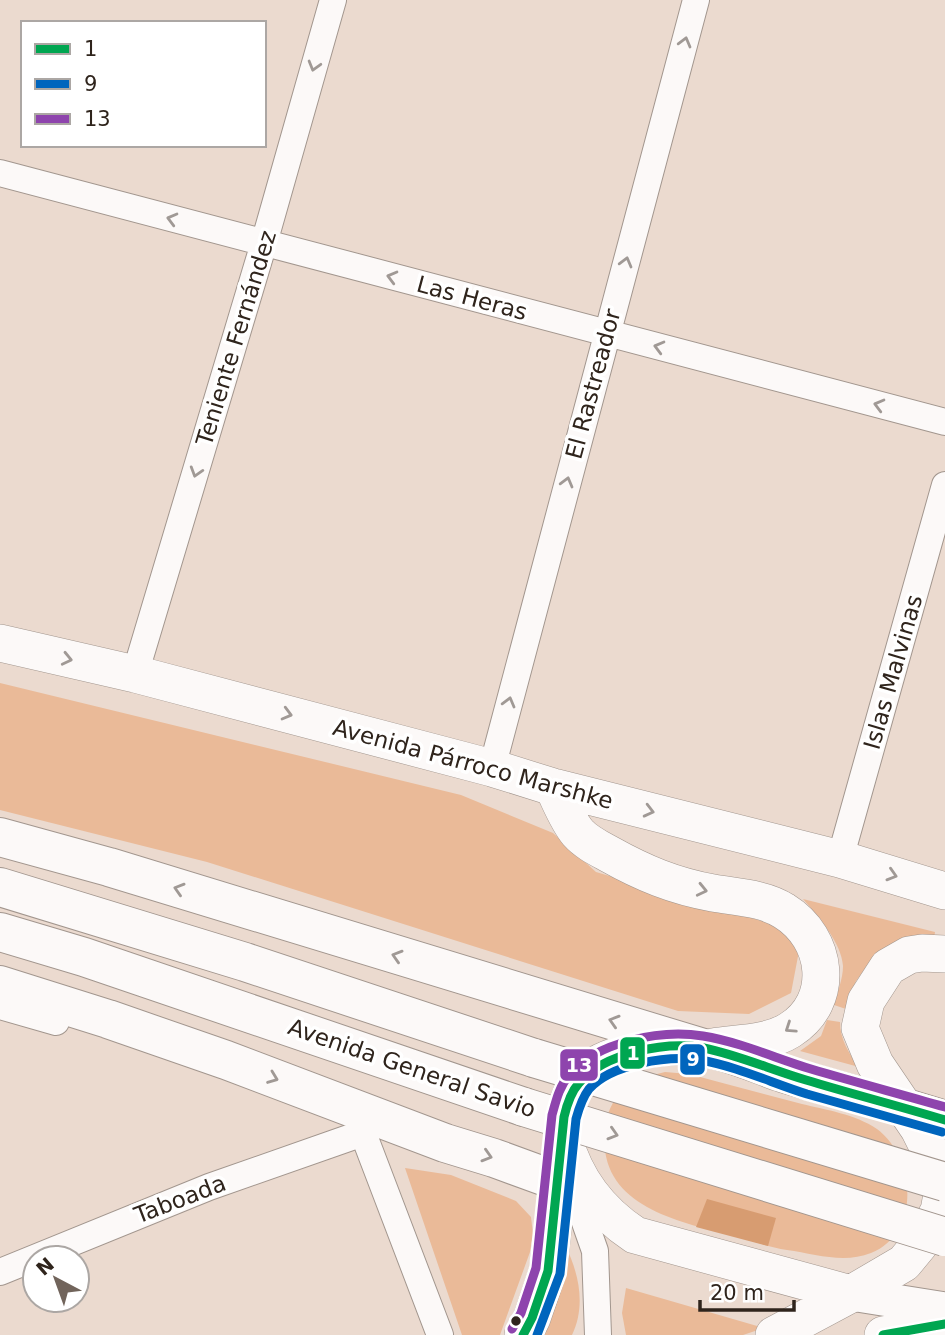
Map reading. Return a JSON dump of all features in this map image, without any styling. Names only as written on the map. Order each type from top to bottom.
[{"type":"highway","points":[[0,837],[109,867],[703,1048]]},
{"type":"highway","name":"Avenida General Savio","points":[[0,887],[245,962],[534,1058],[945,1182]]},
{"type":"highway","name":"Avenida General Savio","points":[[0,932],[84,957],[524,1107],[945,1237]]},
{"type":"highway","points":[[0,985],[226,1060],[362,1122],[494,1158],[576,1192]]},
{"type":"highway","points":[[906,1108],[945,1120]]},
{"type":"main road","name":"Avenida Párroco Marshke","points":[[0,643],[135,674],[553,786],[840,859],[945,891]]},
{"type":"main road","points":[[553,786],[578,833],[592,845],[644,874],[699,890],[755,900],[781,909],[797,919],[811,936],[818,951],[820,978],[815,1003],[804,1018],[790,1030],[775,1037],[703,1048],[670,1047],[639,1051],[593,1067],[578,1083],[569,1101],[563,1123],[576,1192],[635,1235],[851,1294]]},
{"type":"main road","points":[[774,1335],[904,1263],[923,1240],[939,1211],[943,1189],[941,1173],[906,1108],[875,1064],[860,1028],[866,1001],[887,967],[909,955],[945,954]]},
{"type":"main road","points":[[703,1048],[786,1075],[906,1108]]},
{"type":"main road","points":[[523,1335],[532,1318],[576,1192],[574,1168],[564,1138]]},
{"type":"main road","points":[[883,1335],[945,1324]]},
{"type":"street","name":"Teniente Fernández","points":[[135,674],[264,243],[333,0]]},
{"type":"street","name":"El Rastreador","points":[[492,768],[696,0]]},
{"type":"street","name":"Las Heras","points":[[0,173],[945,422]]},
{"type":"street","name":"Islas Malvinas","points":[[840,859],[945,485]]},
{"type":"street","points":[[0,1006],[177,1058],[226,1060]]},
{"type":"street","points":[[362,1122],[440,1335]]},
{"type":"street","name":"Taboada","points":[[0,1272],[362,1122]]},
{"type":"street","points":[[576,1192],[595,1251],[598,1335]]},
{"type":"street","points":[[851,1294],[945,1309]]},
{"type":"shaded area","points":[[0,683],[461,795],[553,833],[596,872],[778,926],[799,951],[791,993],[749,1014],[678,1011],[207,862],[0,810]]},
{"type":"shaded area","points":[[803,899],[935,932],[934,939],[867,966],[856,981],[846,1009],[834,1005],[843,971],[842,957],[828,930]]},
{"type":"shaded area","points":[[827,1020],[840,1022],[846,1046],[859,1067],[800,1051],[821,1036]]},
{"type":"shaded area","points":[[665,1072],[689,1074],[840,1113],[877,1129],[890,1142],[900,1158],[905,1176],[905,1213],[899,1229],[887,1243],[871,1253],[850,1258],[829,1257],[773,1247],[707,1229],[660,1213],[639,1202],[622,1188],[610,1169],[605,1146],[607,1118],[615,1099],[629,1086]]},
{"type":"shaded area","points":[[405,1168],[451,1175],[516,1201],[531,1217],[533,1234],[530,1252],[500,1335],[462,1335]]},
{"type":"shaded area","points":[[707,1199],[776,1218],[768,1246],[696,1227]]},
{"type":"shaded area","points":[[566,1247],[577,1279],[579,1313],[572,1335],[544,1335]]},
{"type":"shaded area","points":[[626,1288],[764,1328],[743,1335],[626,1335],[622,1313]]},
{"type":"transit line","name":"13","points":[[512,1329],[521,1313],[536,1268],[556,1099],[569,1075],[595,1054],[630,1040],[668,1034],[703,1036],[945,1107]]},
{"type":"transit line","name":"1","points":[[523,1335],[532,1318],[548,1271],[566,1107],[579,1083],[604,1064],[654,1048],[704,1048],[945,1120]]},
{"type":"transit line","name":"9","points":[[537,1335],[560,1274],[577,1115],[589,1089],[611,1073],[657,1060],[700,1060],[942,1132]]},
{"type":"transit line","name":"1","points":[[883,1335],[945,1324]]}]
